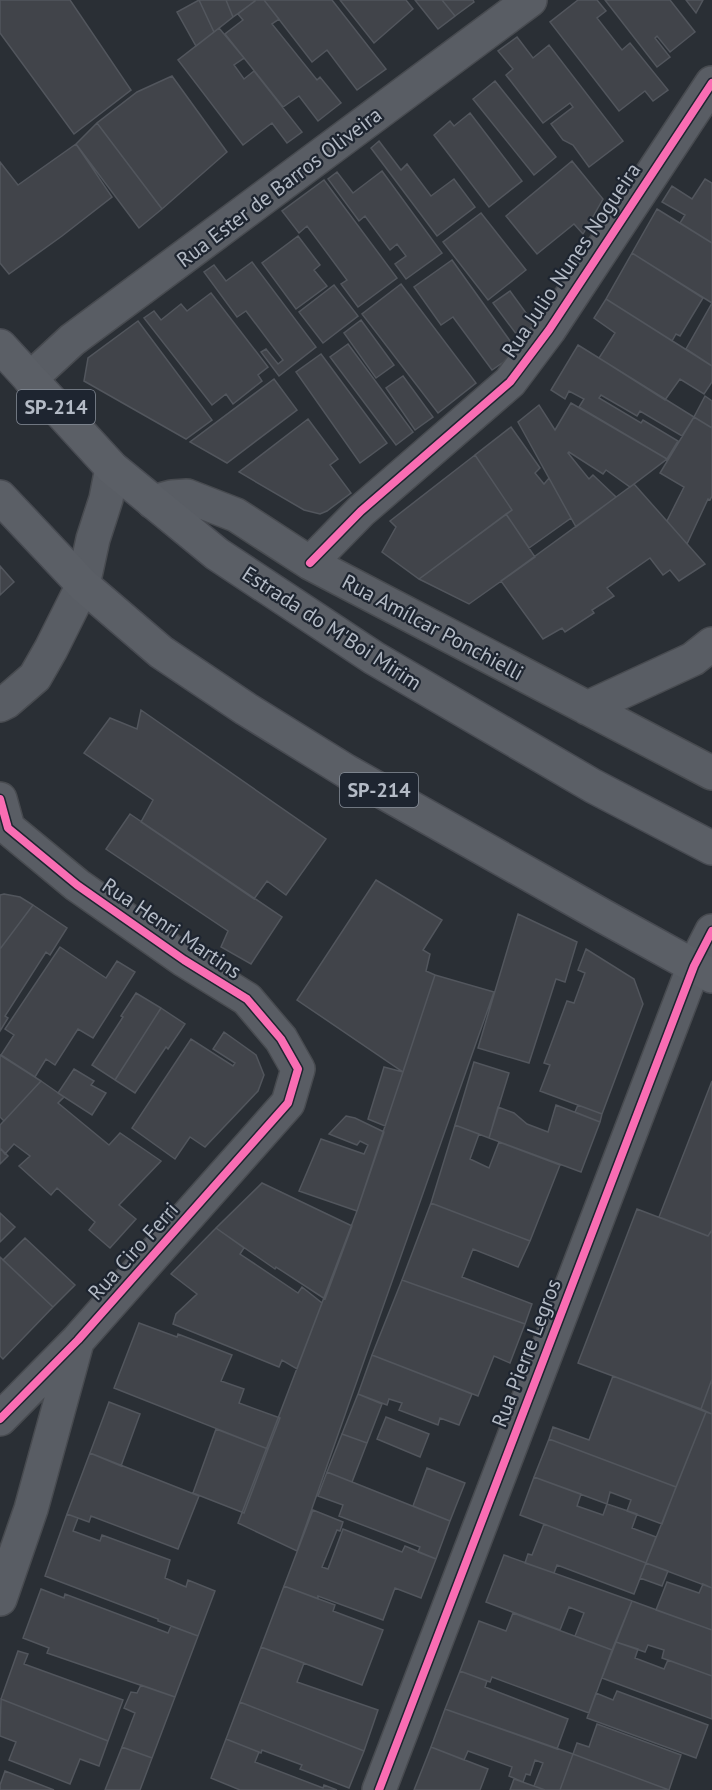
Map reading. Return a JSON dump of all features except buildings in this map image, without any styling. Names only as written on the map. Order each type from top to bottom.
[{"type":"main road","name":"Estrada do M'Boi Mirim","points":[[0,346],[112,468],[217,554],[375,658],[592,786],[712,848]]},
{"type":"main road","name":"SP-214","points":[[0,497],[83,585],[162,652],[246,709],[346,771],[703,971]]},
{"type":"street","name":"Rua Ester de Barros Oliveira","points":[[30,379],[81,333],[530,0]]},
{"type":"street","name":"Rua Julio Nunes Nogueira","points":[[310,563],[362,512],[510,382],[549,330],[712,83]]},
{"type":"street","points":[[0,705],[35,677],[83,585],[112,468]]},
{"type":"street","name":"Rua Amílcar Ponchielli","points":[[153,502],[187,496],[236,515],[310,563],[712,772]]},
{"type":"street","points":[[587,708],[693,659],[712,644]]},
{"type":"street","name":"Rua Henri Martins","points":[[3,821],[76,885],[184,960],[247,999],[281,1039],[298,1069],[288,1103]]},
{"type":"street","name":"Rua Pierre Legros","points":[[379,1790],[703,971],[712,931]]},
{"type":"street","name":"Rua Ciro Ferri","points":[[0,1419],[78,1340],[288,1103]]},
{"type":"street","points":[[0,1599],[31,1509],[78,1340]]},
{"type":"cycle path","points":[[310,563],[361,511],[510,382],[549,330],[712,83]]},
{"type":"cycle path","points":[[0,799],[8,828],[77,885],[184,960],[247,999],[281,1039],[298,1069],[288,1103],[78,1340],[0,1419]]},
{"type":"cycle path","points":[[379,1790],[694,966],[712,931]]}]
